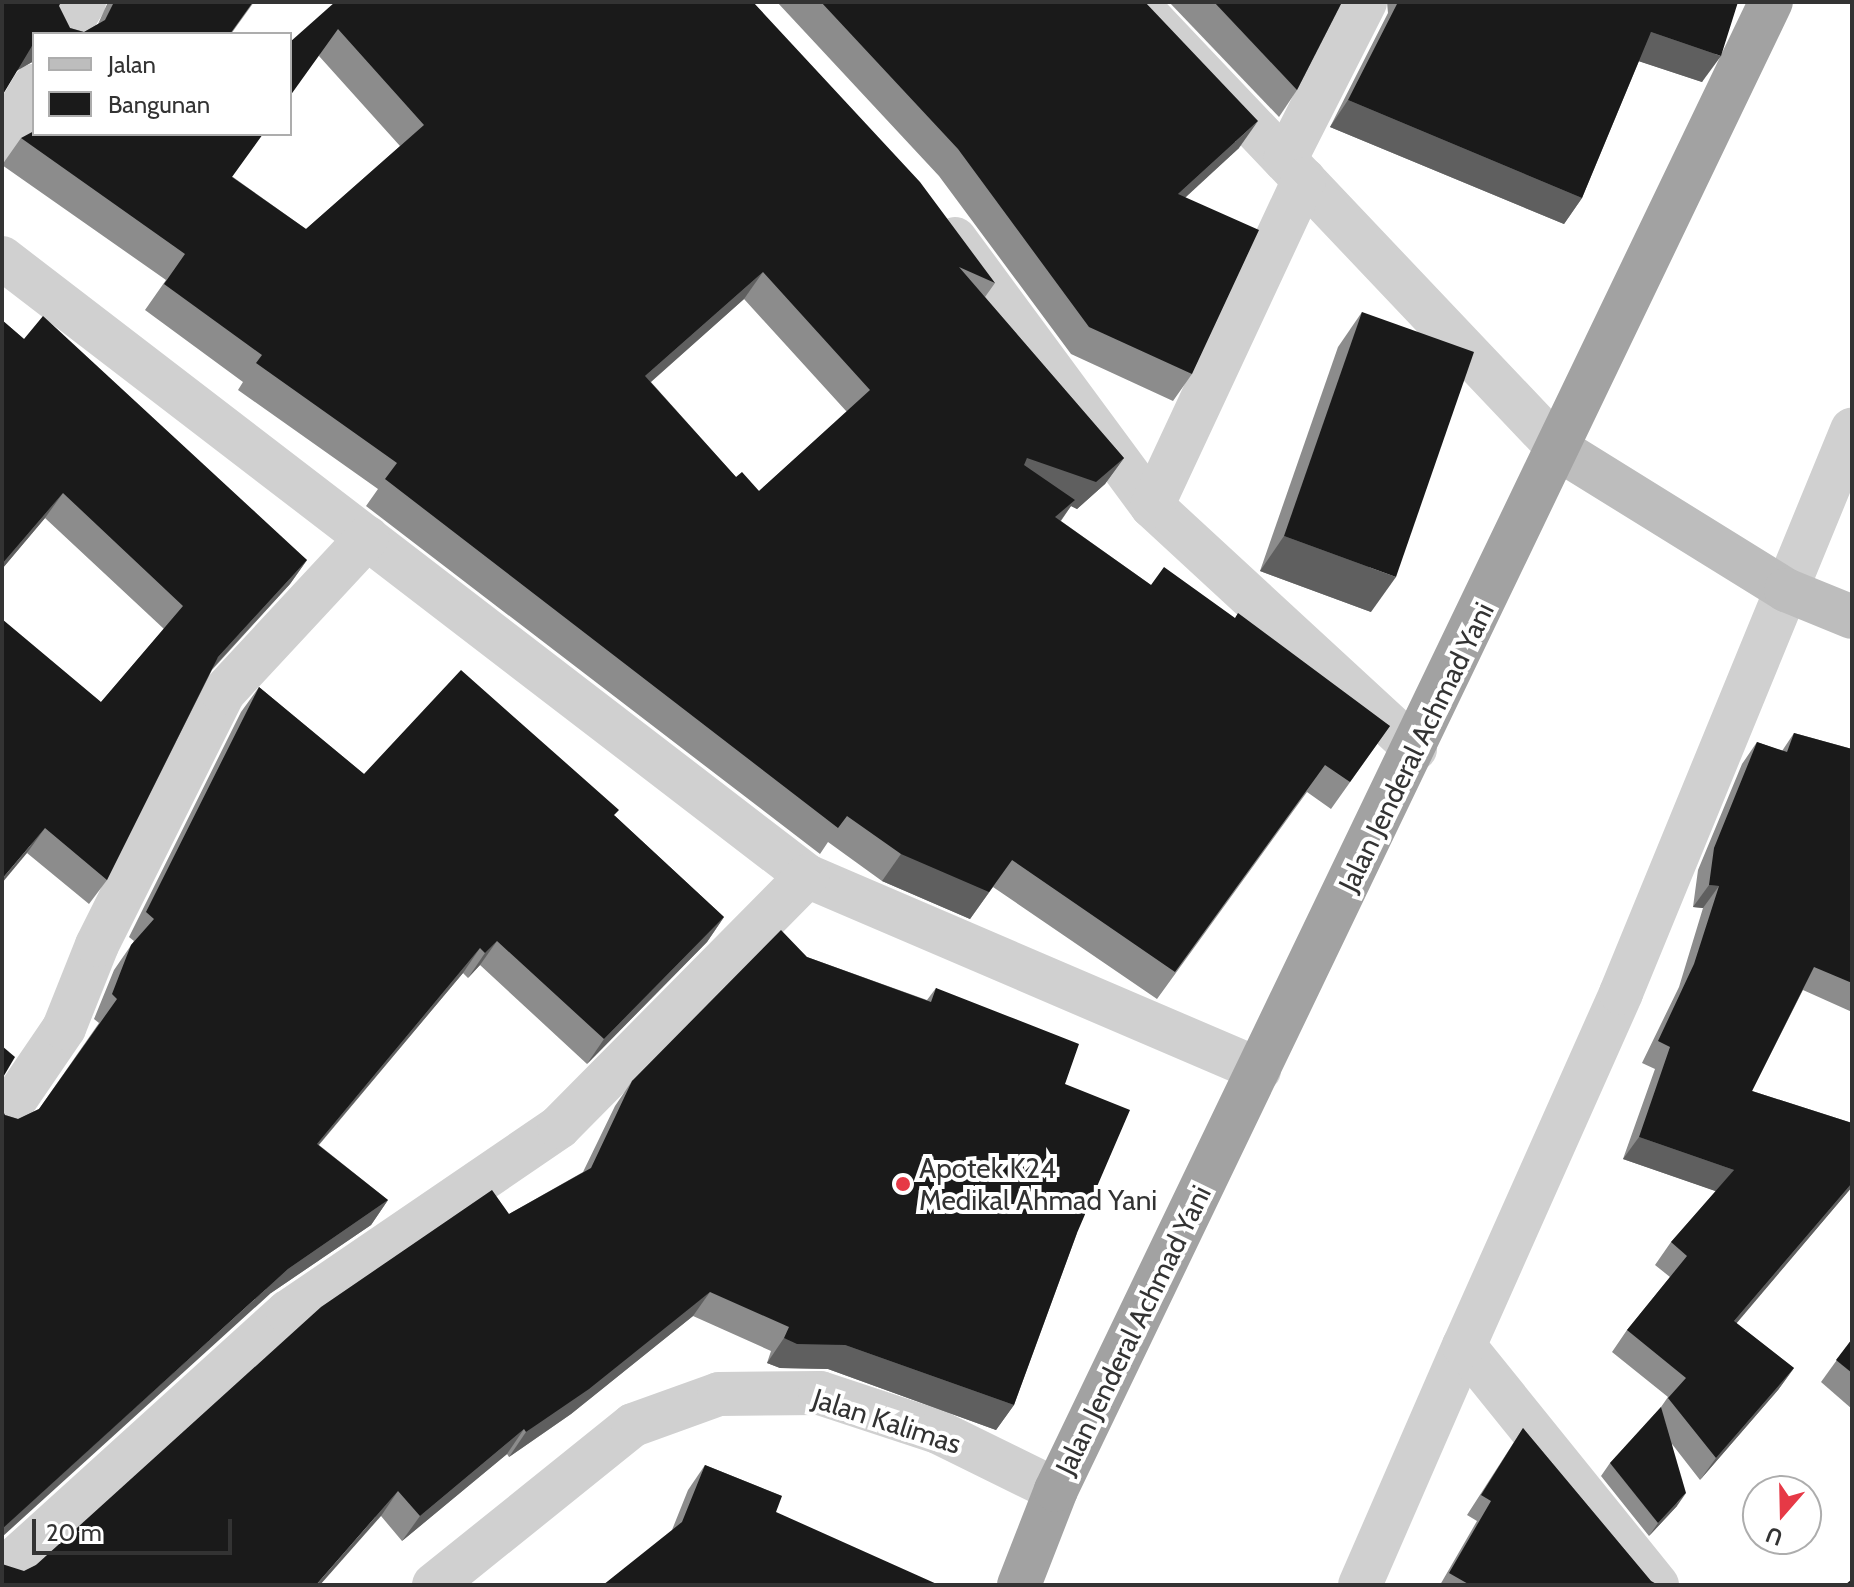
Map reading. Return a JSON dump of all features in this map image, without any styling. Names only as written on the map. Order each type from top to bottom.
[{"type":"highway","name":"Jalan Jenderal Achmad Yani","points":[[1019,1585],[1056,1490],[1560,450],[1771,2]]},
{"type":"main road","points":[[1560,450],[1786,590],[1852,617]]},
{"type":"street","points":[[66,32],[84,2]]},
{"type":"street","points":[[1135,2],[1560,450]]},
{"type":"street","points":[[1152,506],[1365,2]]},
{"type":"street","points":[[2,140],[32,89]]},
{"type":"street","points":[[930,206],[1152,506],[1415,749]]},
{"type":"street","points":[[2,258],[807,876],[1259,1070]]},
{"type":"street","points":[[1360,1585],[1621,993],[1852,430]]},
{"type":"street","points":[[2,1119],[64,1028],[97,945],[223,693],[367,538]]},
{"type":"street","points":[[2,1571],[288,1312],[559,1127],[807,876]]},
{"type":"street","points":[[1464,1346],[1657,1585]]},
{"type":"street","name":"Jalan Kalimas","points":[[434,1585],[633,1425],[719,1394],[820,1393],[938,1432],[1056,1490]]},
{"type":"building","points":[[2,2],[61,2],[59,6],[70,28],[84,32],[32,32],[32,46],[2,96]]},
{"type":"building","points":[[114,2],[253,2],[231,32],[84,32],[105,20]]},
{"type":"building","points":[[335,2],[753,2],[920,182],[995,283],[959,267],[1124,458],[1096,482],[1027,458],[1024,465],[1075,500],[1055,517],[1151,585],[1164,567],[1235,618],[1238,613],[1390,726],[1350,782],[1325,765],[1175,972],[1012,860],[989,892],[901,854],[847,816],[838,828],[385,479],[397,463],[256,363],[262,355],[164,284],[185,254],[21,138],[32,132],[32,136],[262,136],[232,177],[306,229],[424,125],[338,29],[292,93],[292,40]],"holes":[[[763,272],[870,390],[759,491],[742,472],[736,477],[645,376]]]},
{"type":"building","points":[[821,2],[1145,2],[1258,121],[1178,194],[1259,230],[1192,374],[1089,327],[958,149]]},
{"type":"building","points":[[1214,2],[1342,2],[1297,90]]},
{"type":"building","points":[[1398,2],[1738,2],[1721,56],[1651,32],[1582,198],[1348,100]]},
{"type":"building","points":[[1362,312],[1474,352],[1396,577],[1284,536]]},
{"type":"building","points":[[43,316],[307,560],[218,657],[107,880],[45,828],[2,879],[2,619],[101,702],[183,606],[63,493],[2,564],[2,320],[24,339]]},
{"type":"building","points":[[461,670],[619,810],[614,815],[724,917],[604,1039],[497,941],[485,953],[480,948],[317,1144],[388,1200],[288,1269],[2,1529],[2,1109],[5,1115],[18,1119],[39,1109],[117,999],[112,994],[131,945],[154,919],[146,912],[259,687],[364,774]]},
{"type":"building","points":[[1794,733],[1852,749],[1852,983],[1814,967],[1752,1091],[1852,1123],[1852,1183],[1734,1321],[1794,1368],[1716,1458],[1668,1398],[1686,1378],[1627,1330],[1687,1256],[1671,1242],[1734,1170],[1639,1137],[1670,1047],[1658,1041],[1694,964],[1719,886],[1709,885],[1714,848],[1757,742],[1787,752]]},
{"type":"building","points":[[781,930],[807,957],[931,1002],[936,988],[1079,1044],[1065,1084],[1130,1110],[1077,1233],[1014,1405],[845,1345],[797,1344],[784,1338],[789,1327],[710,1292],[589,1389],[526,1432],[524,1429],[420,1516],[398,1491],[316,1585],[2,1585],[2,1564],[24,1571],[36,1565],[321,1307],[492,1190],[509,1214],[591,1168],[632,1081]]},
{"type":"building","points":[[2,1046],[15,1057],[2,1079]]},
{"type":"building","points":[[1852,1339],[1852,1373],[1836,1360]]},
{"type":"building","points":[[1661,1407],[1686,1493],[1658,1523],[1610,1463]]},
{"type":"building","points":[[1523,1428],[1651,1581],[1658,1585],[1470,1585],[1449,1573],[1491,1501],[1481,1495]]},
{"type":"building","points":[[705,1465],[782,1496],[776,1512],[939,1585],[603,1585],[682,1522]]},
{"type":"place","name":"Apotek K24 Medikal Ahmad Yani","points":[[903,1184]]}]
